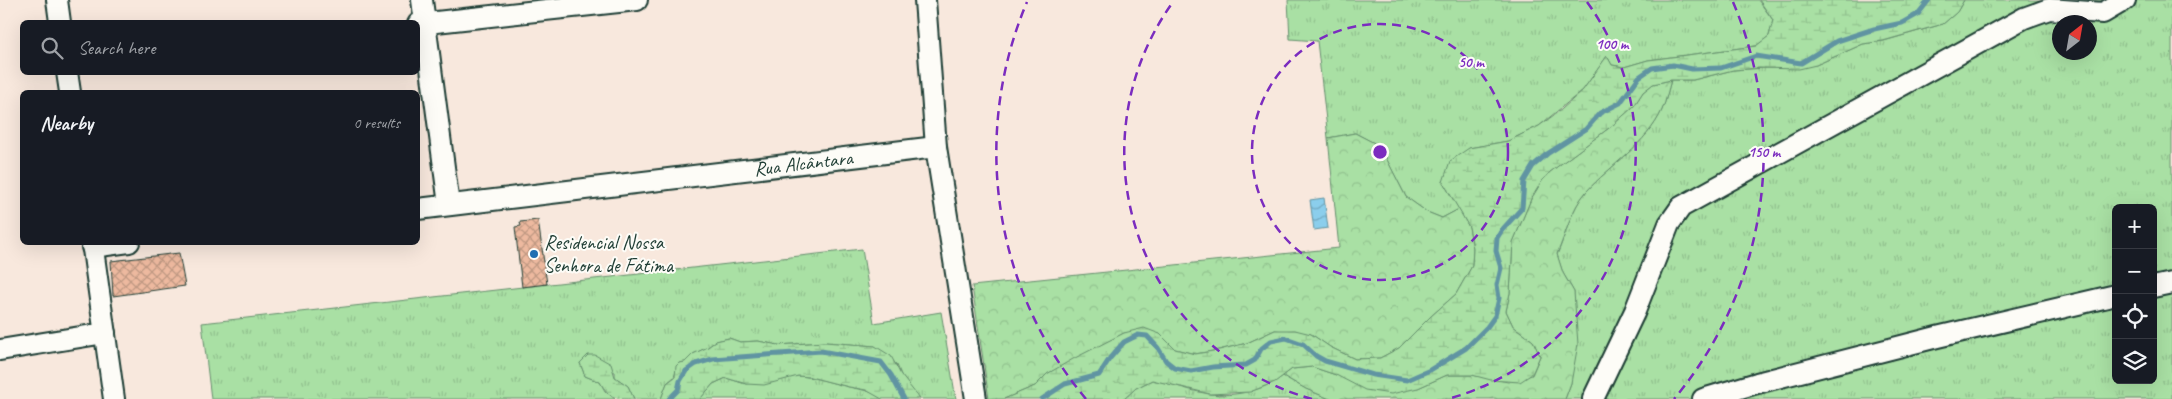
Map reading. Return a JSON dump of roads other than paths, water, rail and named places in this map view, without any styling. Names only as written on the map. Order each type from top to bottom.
[{"type":"street","points":[[57,0],[60,20]]},
{"type":"street","points":[[422,0],[421,23],[449,206]]},
{"type":"street","points":[[421,23],[637,0]]},
{"type":"street","points":[[925,0],[936,147],[976,399]]},
{"type":"street","points":[[1593,399],[1635,311],[1669,224],[1681,207],[2024,18],[2049,9],[2103,12],[2125,0]]},
{"type":"street","points":[[67,75],[70,90]]},
{"type":"street","name":"Rua Alcântara","points":[[420,209],[936,147]]},
{"type":"street","points":[[92,245],[114,399]]},
{"type":"street","points":[[2157,286],[2172,283]]},
{"type":"street","points":[[1703,399],[1757,383],[1909,344],[2112,296]]},
{"type":"street","points":[[0,350],[105,333]]},
{"type":"water","points":[[1324,198],[1328,228],[1314,230],[1310,200]]},
{"type":"waterway","points":[[1042,399],[1065,384],[1099,375],[1124,342],[1138,335],[1147,336],[1166,361],[1175,368],[1191,371],[1213,367],[1246,365],[1255,360],[1261,349],[1271,341],[1286,338],[1303,344],[1316,356],[1325,361],[1373,375],[1407,380],[1430,370],[1466,348],[1495,316],[1499,298],[1497,285],[1501,268],[1496,251],[1497,238],[1522,208],[1524,181],[1533,166],[1547,154],[1586,129],[1600,113],[1620,103],[1639,77],[1652,68],[1673,65],[1692,69],[1721,68],[1756,56],[1801,63],[1837,41],[1874,29],[1902,23],[1918,14],[1929,0]]},
{"type":"waterway","points":[[669,399],[678,390],[680,381],[686,371],[696,364],[713,359],[821,351],[881,362],[891,375],[904,399]]},
{"type":"place","name":"Residencial Nossa Senhora de Fátima","points":[[534,254]]}]
